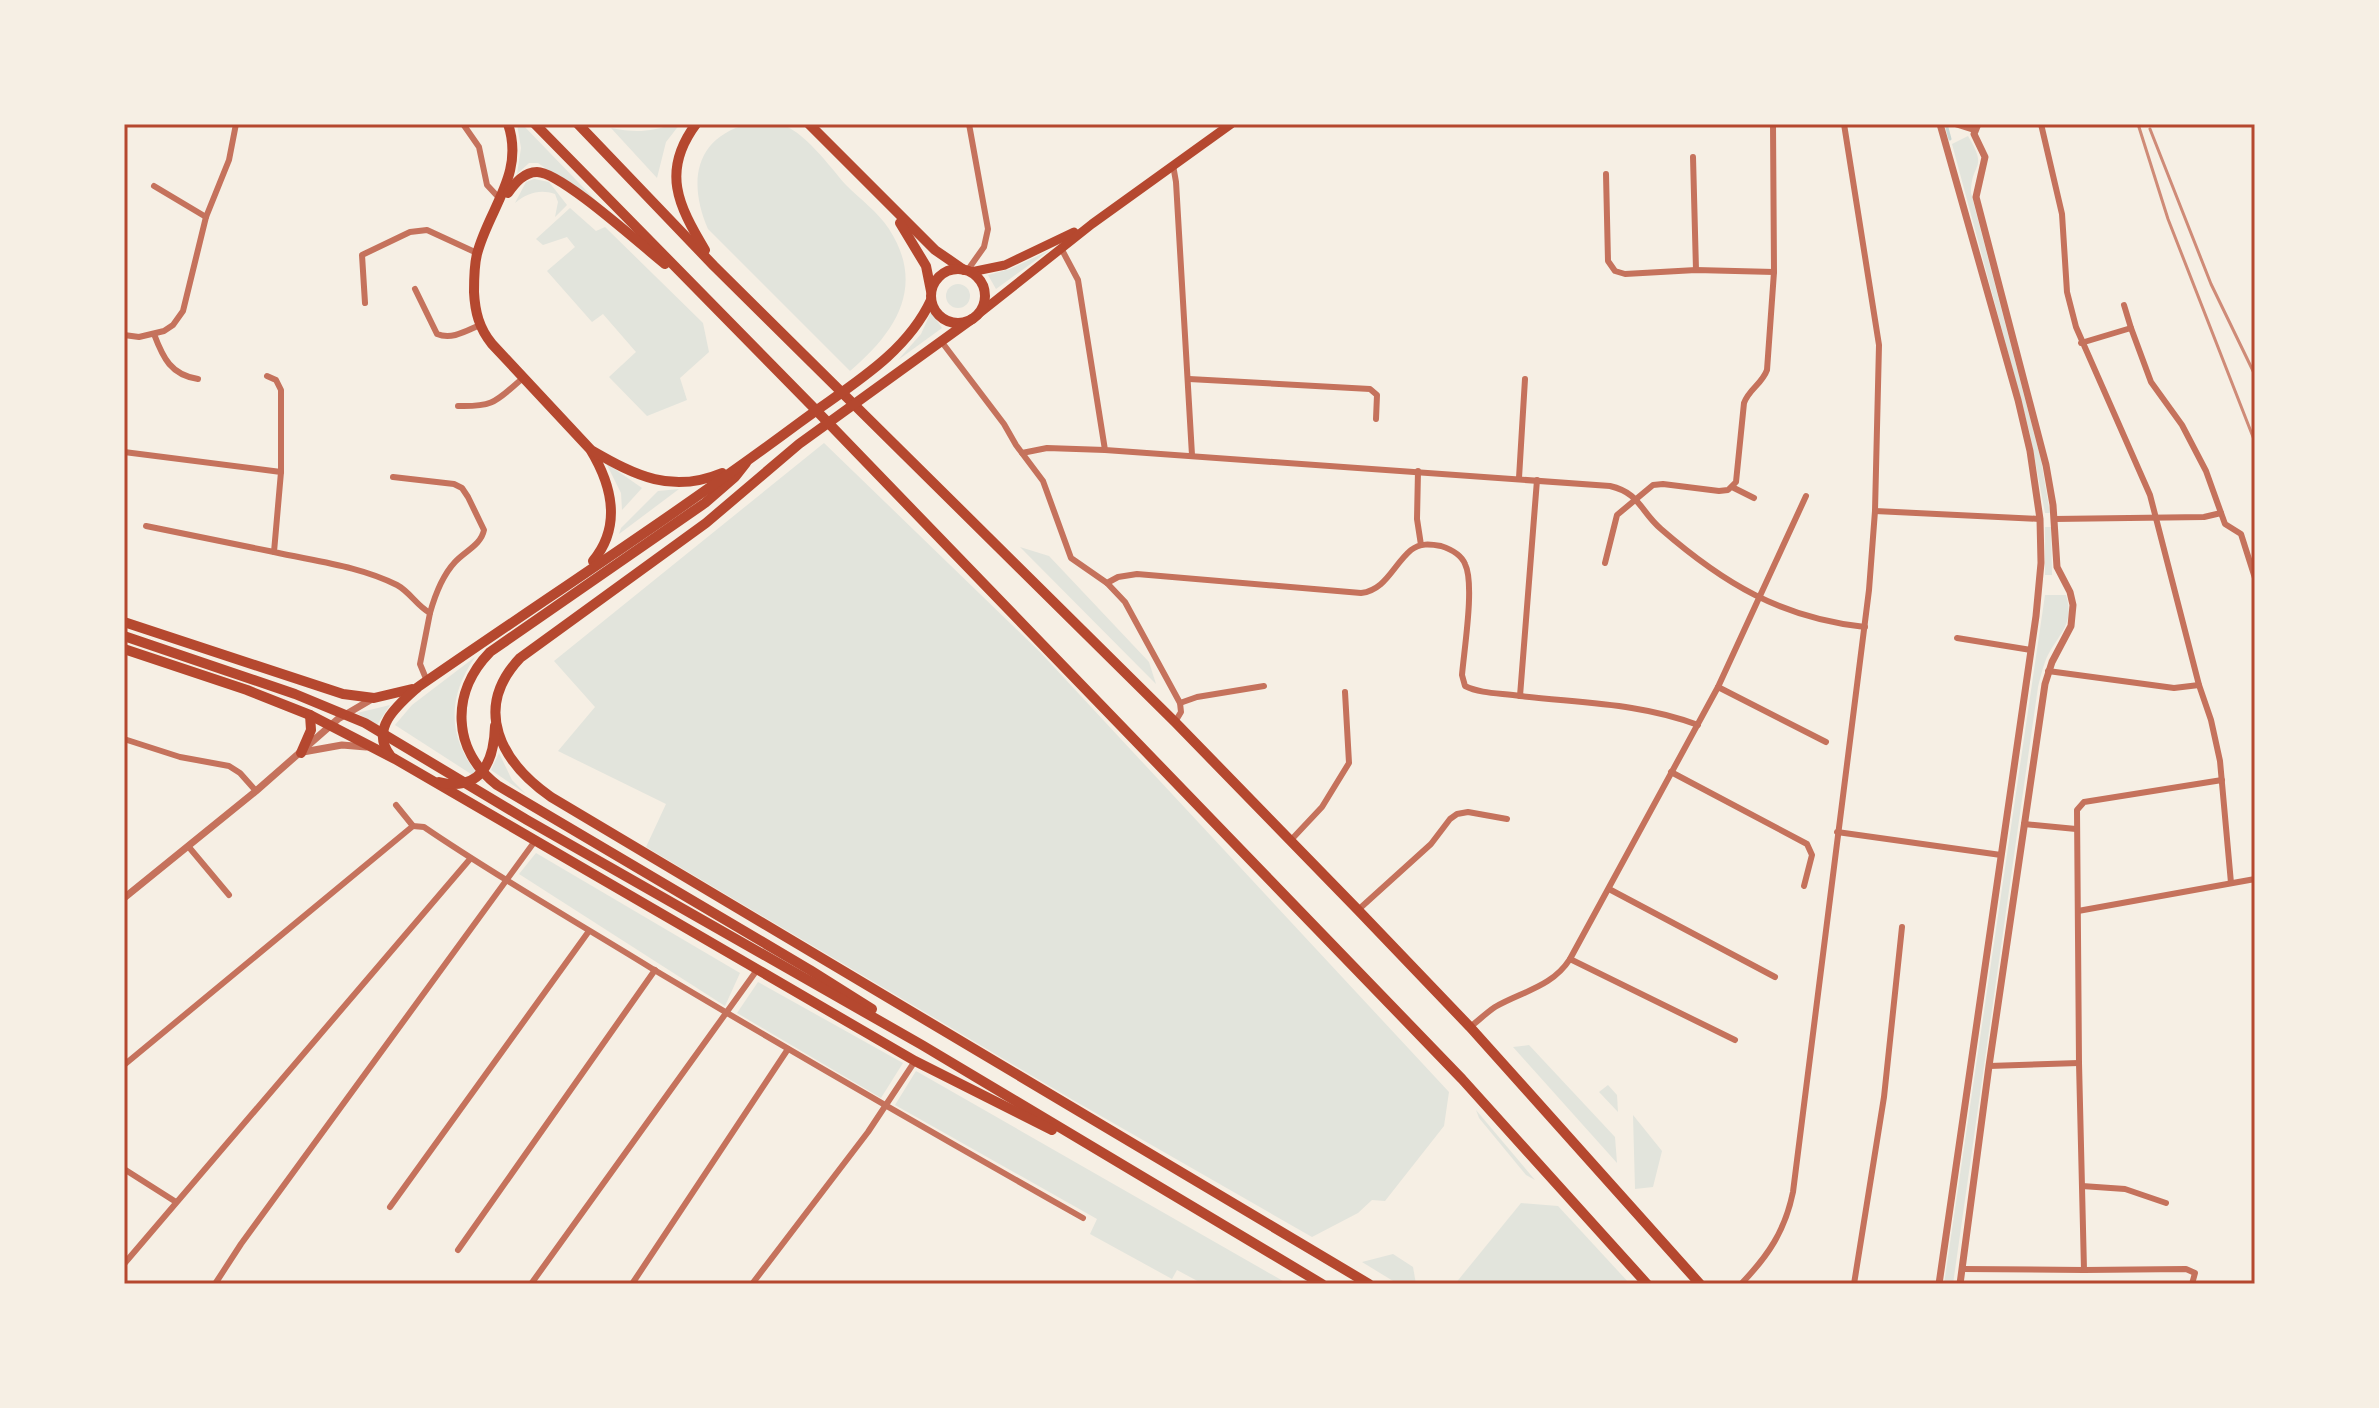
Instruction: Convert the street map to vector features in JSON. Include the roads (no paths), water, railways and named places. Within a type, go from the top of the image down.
[{"type":"highway","points":[[508,124],[513,141],[512,164],[501,200],[477,253],[475,302],[480,325],[492,344],[590,449],[606,480],[611,525],[602,551],[585,571]]},
{"type":"highway","points":[[535,124],[1462,1079],[1647,1284]]},
{"type":"highway","points":[[578,124],[714,266],[1175,722],[1358,910],[1470,1027],[1700,1284]]},
{"type":"highway","points":[[696,124],[685,139],[677,162],[677,189],[684,213],[714,266]]},
{"type":"highway","points":[[429,779],[458,785],[477,777],[489,760],[492,749],[497,690],[520,658],[706,523],[799,444],[974,318],[984,304],[981,282],[944,258],[890,208],[809,124]]},
{"type":"highway","points":[[501,200],[528,173],[549,174],[709,300]]},
{"type":"highway","points":[[890,208],[921,254],[939,316],[955,323],[974,318]]},
{"type":"highway","points":[[395,759],[385,748],[383,727],[390,713],[422,684],[746,463],[876,365],[912,333],[934,282],[947,271],[967,271]]},
{"type":"highway","points":[[590,449],[633,472],[661,481],[691,483],[746,463]]},
{"type":"highway","points":[[746,463],[728,484],[705,503],[490,652],[478,664],[466,685],[462,706],[464,734],[470,754],[487,777],[810,970],[922,1045]]},
{"type":"highway","points":[[124,622],[323,689],[374,698],[397,694],[422,684]]},
{"type":"highway","points":[[124,636],[349,715],[922,1045],[1322,1284]]},
{"type":"highway","points":[[124,649],[247,690],[331,725],[395,759],[915,1061],[1129,1169]]},
{"type":"highway","points":[[310,715],[324,716],[331,709],[330,696],[323,689]]},
{"type":"highway","points":[[495,714],[503,743],[514,764],[551,797],[1369,1284]]},
{"type":"highway","points":[[301,753],[311,730],[310,715]]},
{"type":"main road","points":[[974,318],[1092,224],[1231,124]]},
{"type":"main road","points":[[967,271],[1019,259],[1092,224]]},
{"type":"street","points":[[124,335],[154,334],[173,325],[183,311],[206,217],[229,160],[236,124]]},
{"type":"street","points":[[463,124],[479,147],[487,185],[501,200]]},
{"type":"street","points":[[967,271],[984,247],[988,229],[969,124]]},
{"type":"street","points":[[1605,563],[1617,515],[1636,498],[1659,484],[1719,491],[1732,487],[1736,482],[1744,403],[1767,370],[1774,272],[1773,124]]},
{"type":"street","points":[[1741,1284],[1766,1257],[1781,1232],[1793,1192],[1865,627],[1875,511],[1879,345],[1844,124]]},
{"type":"street","points":[[1939,1284],[2031,650],[2039,588],[2040,519],[2018,400],[1940,124]]},
{"type":"street","points":[[1955,124],[1976,127],[1985,157],[1976,197],[2039,438],[2054,519],[2057,567],[2070,592],[2073,617],[2067,636],[2048,671],[1960,1284]]},
{"type":"street","points":[[2041,124],[2062,214],[2067,292],[2081,343],[2140,470],[2156,516],[2214,732],[2222,780],[2231,883]]},
{"type":"street","points":[[1693,157],[1696,270]]},
{"type":"street","points":[[1173,165],[1192,455]]},
{"type":"street","points":[[1606,174],[1608,261],[1615,271],[1625,274],[1696,270],[1774,272]]},
{"type":"street","points":[[154,186],[206,217]]},
{"type":"street","points":[[365,303],[362,255],[410,232],[427,230],[477,253]]},
{"type":"street","points":[[1061,248],[1078,280],[1105,450]]},
{"type":"street","points":[[415,289],[437,334],[453,336],[480,325]]},
{"type":"street","points":[[2124,305],[2151,382],[2182,425],[2206,471],[2225,524],[2241,534],[2255,578]]},
{"type":"street","points":[[2081,343],[2131,328]]},
{"type":"street","points":[[154,334],[164,360],[175,371],[198,379]]},
{"type":"street","points":[[941,341],[1043,481],[1071,558],[1107,583],[1125,602],[1180,703],[1181,712],[1175,722]]},
{"type":"street","points":[[267,376],[276,380],[281,390],[281,472],[274,552]]},
{"type":"street","points":[[458,406],[483,407],[493,403],[523,378]]},
{"type":"street","points":[[1189,379],[1370,389],[1377,395],[1376,419]]},
{"type":"street","points":[[1519,478],[1525,379]]},
{"type":"street","points":[[1022,453],[1047,448],[1105,450],[1610,486],[1636,498],[1657,526],[1730,582],[1758,598],[1805,616],[1865,627]]},
{"type":"street","points":[[124,452],[281,472]]},
{"type":"street","points":[[1418,471],[1417,519],[1421,545]]},
{"type":"street","points":[[393,477],[454,484],[462,488],[484,530],[481,540],[462,555],[447,573],[430,613],[420,664],[422,684]]},
{"type":"street","points":[[1520,696],[1537,480]]},
{"type":"street","points":[[1732,487],[1754,498]]},
{"type":"street","points":[[1470,1027],[1496,1007],[1557,977],[1570,959],[1718,687],[1806,496]]},
{"type":"street","points":[[1875,511],[2040,519],[2204,517],[2221,513]]},
{"type":"street","points":[[146,526],[338,566],[384,580],[407,591],[430,613]]},
{"type":"street","points":[[1107,583],[1118,577],[1137,574],[1372,592],[1405,557],[1421,545],[1448,548],[1465,563],[1469,575],[1462,675],[1465,686],[1520,696],[1628,707],[1698,725]]},
{"type":"street","points":[[1957,638],[2031,650]]},
{"type":"street","points":[[2048,671],[2174,688],[2199,685]]},
{"type":"street","points":[[1180,703],[1197,697],[1264,686]]},
{"type":"street","points":[[1718,687],[1826,742]]},
{"type":"street","points":[[1290,841],[1322,807],[1349,763],[1345,692]]},
{"type":"street","points":[[126,892],[256,791],[331,725],[374,698]]},
{"type":"street","points":[[124,739],[180,757],[229,766],[256,791]]},
{"type":"street","points":[[301,753],[342,745],[377,749]]},
{"type":"street","points":[[1671,772],[1807,844],[1812,855],[1804,886]]},
{"type":"street","points":[[2084,1270],[2077,810],[2084,802],[2222,780]]},
{"type":"street","points":[[396,805],[413,826]]},
{"type":"street","points":[[1358,910],[1431,844],[1457,814],[1468,812],[1507,819]]},
{"type":"street","points":[[2024,824],[2076,829]]},
{"type":"street","points":[[124,1065],[413,826],[424,827],[470,859],[726,1014],[885,1108],[1083,1218]]},
{"type":"street","points":[[1837,832],[2001,855]]},
{"type":"street","points":[[215,1284],[535,841]]},
{"type":"street","points":[[188,846],[229,895]]},
{"type":"street","points":[[124,1264],[470,859]]},
{"type":"street","points":[[2078,911],[2255,879]]},
{"type":"street","points":[[1609,889],[1775,977]]},
{"type":"street","points":[[1854,1284],[1884,1097],[1902,927]]},
{"type":"street","points":[[390,1207],[589,931]]},
{"type":"street","points":[[1570,959],[1735,1040]]},
{"type":"street","points":[[458,1250],[655,970]]},
{"type":"street","points":[[531,1284],[757,970]]},
{"type":"street","points":[[632,1284],[788,1049]]},
{"type":"street","points":[[752,1284],[885,1108],[915,1061]]},
{"type":"street","points":[[1989,1066],[2079,1063]]},
{"type":"street","points":[[124,1169],[176,1202]]},
{"type":"street","points":[[2082,1186],[2125,1189],[2166,1203]]},
{"type":"street","points":[[1962,1269],[2186,1269],[2195,1273],[2192,1284]]},
{"type":"waterway","points":[[1946,124],[1950,139]]},
{"type":"railway","points":[[2138,124],[2168,219],[2255,442]]},
{"type":"railway","points":[[2150,129],[2211,284],[2255,375]]}]
